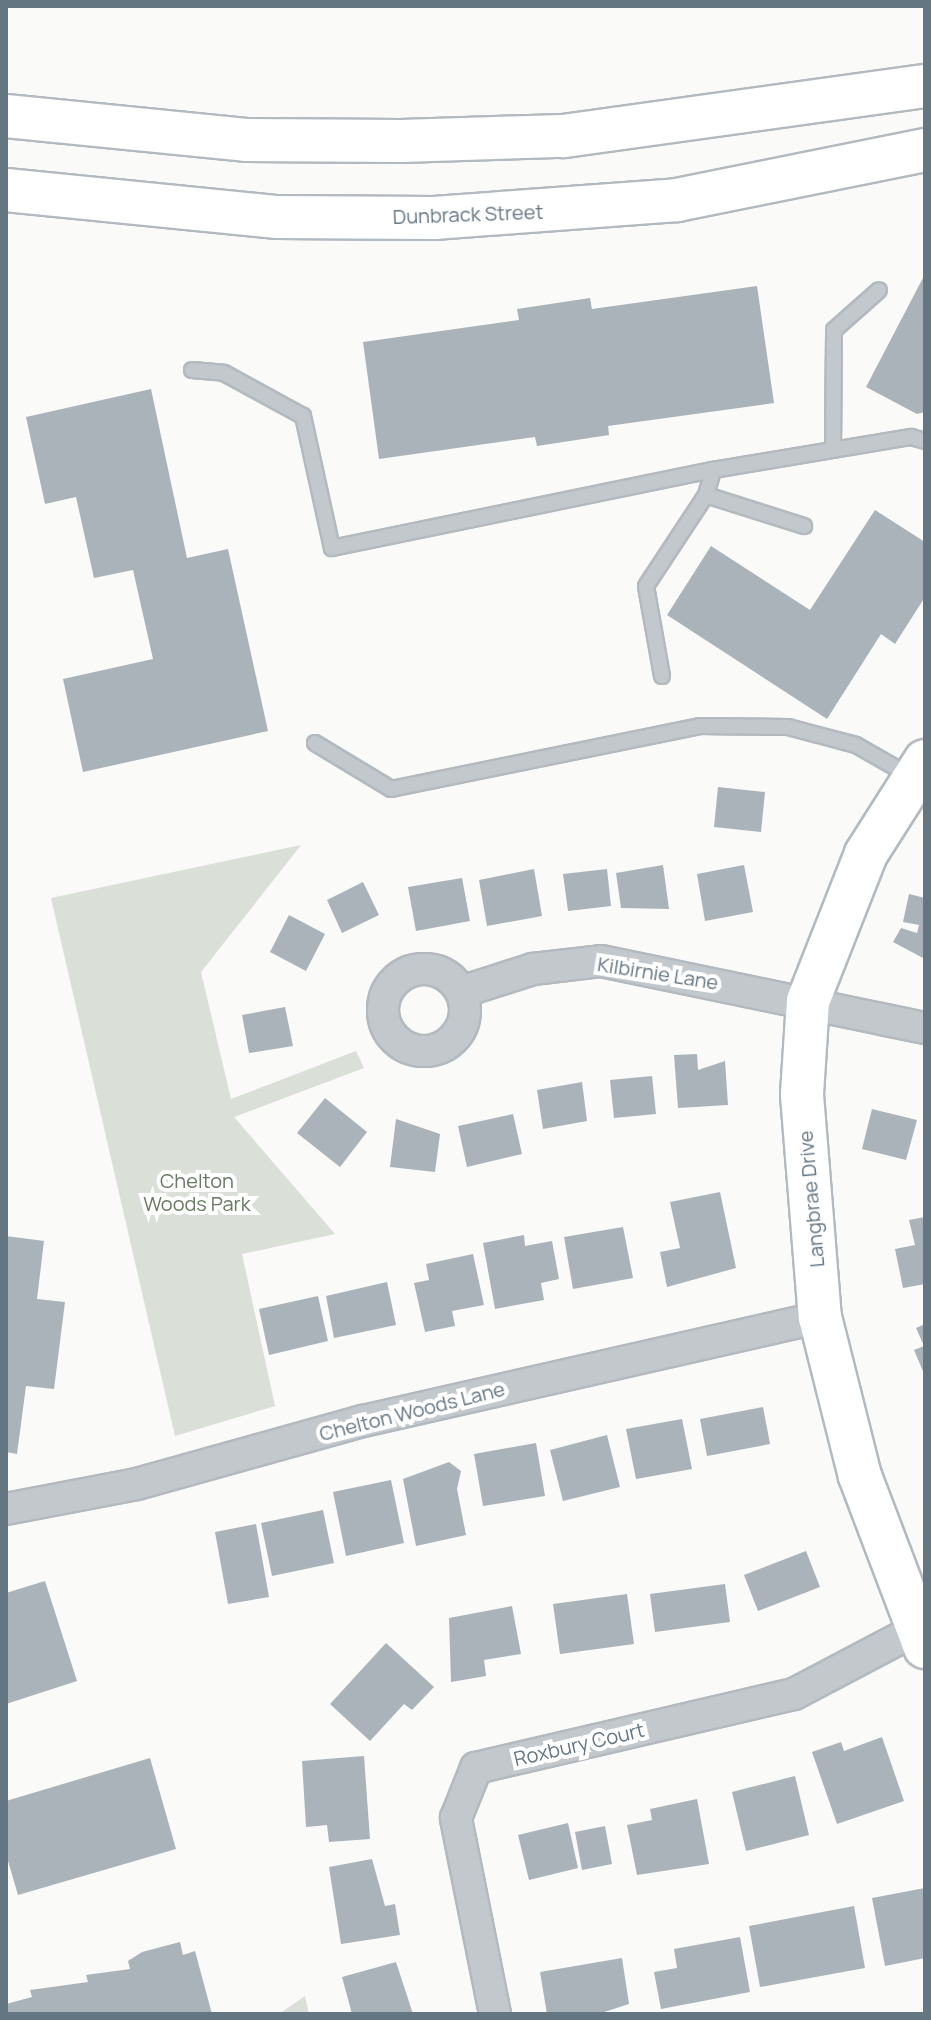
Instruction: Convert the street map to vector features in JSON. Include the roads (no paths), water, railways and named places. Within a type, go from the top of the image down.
[{"type":"main road","points":[[6,116],[246,140],[564,136],[925,86]]},
{"type":"main road","name":"Dunbrack Street","points":[[6,190],[278,217],[434,218],[677,200],[925,150]]},
{"type":"main road","name":"Langbrae Drive","points":[[922,775],[866,854],[808,1001],[802,1095],[820,1317],[860,1476],[922,1634]]},
{"type":"street","name":"Kilbirnie Lane","points":[[461,992],[533,969],[601,961],[808,1001],[925,1028]]},
{"type":"street","name":"Chelton Woods Lane","points":[[6,1509],[137,1484],[363,1421],[820,1317]]},
{"type":"street","name":"Roxbury Court","points":[[495,2014],[456,1818],[476,1768],[794,1694],[922,1634]]},
{"type":"lane","points":[[833,450],[828,364],[834,330],[879,290]]},
{"type":"lane","points":[[192,370],[224,373],[303,416],[332,548],[713,470],[833,450],[925,441]]},
{"type":"lane","points":[[662,676],[646,586],[706,495],[713,470]]},
{"type":"lane","points":[[706,495],[804,526]]},
{"type":"lane","points":[[315,743],[391,789],[700,726],[788,727],[856,745],[922,775]]},
{"type":"park label","name":"Chelton Woods Park","points":[[197,1192]]}]
